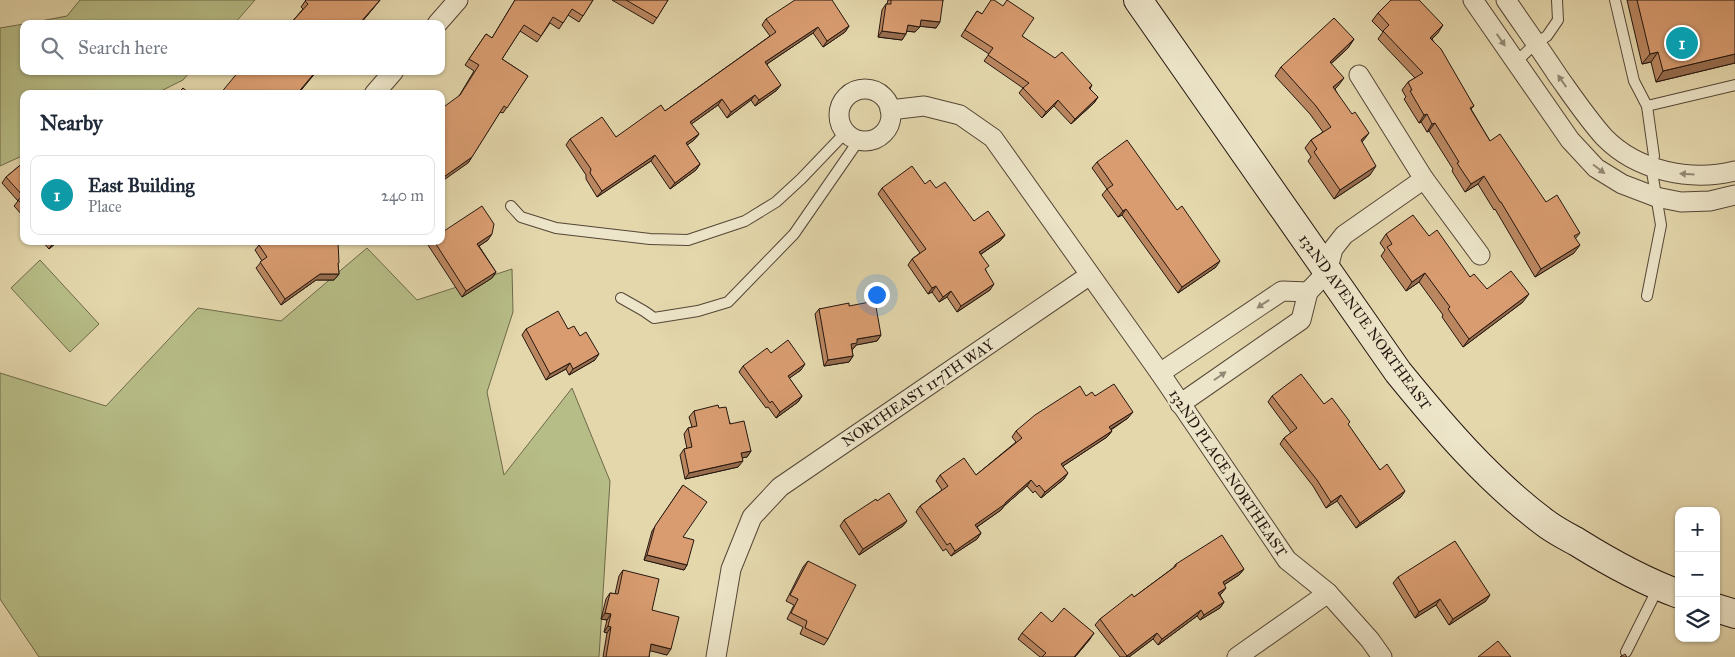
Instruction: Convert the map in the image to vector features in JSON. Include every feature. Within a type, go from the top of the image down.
[{"type":"street","points":[[440,20],[458,0]]},
{"type":"street","name":"132ND AVENUE NORTHEAST","points":[[1138,0],[1398,372],[1443,426],[1488,473],[1545,522],[1606,560],[1669,590]]},
{"type":"street","points":[[1473,0],[1570,140],[1596,168],[1622,184],[1656,197],[1681,202],[1710,201],[1735,196]]},
{"type":"street","points":[[1506,0],[1584,113],[1606,138],[1631,157],[1672,173],[1699,175],[1735,171]]},
{"type":"street","points":[[377,90],[391,75]]},
{"type":"street","points":[[1359,75],[1424,180],[1480,255]]},
{"type":"street","points":[[860,89],[870,89],[880,93],[887,101],[890,110],[890,121],[886,130],[878,137],[869,141],[852,136],[842,129],[839,119],[839,109],[843,100],[851,93],[860,89]]},
{"type":"street","name":"132ND PLACE NORTHEAST","points":[[890,110],[924,106],[960,115],[993,138],[1160,373],[1287,560],[1328,593],[1370,640],[1382,657]]},
{"type":"street","points":[[1180,404],[1301,320],[1308,292],[1327,272],[1333,249],[1344,235],[1424,180]]},
{"type":"street","name":"NORTHEAST 117TH WAY","points":[[716,657],[731,569],[752,517],[780,487],[1090,275]]},
{"type":"street","points":[[1160,373],[1282,291],[1308,292]]},
{"type":"street","points":[[1237,657],[1328,593]]},
{"type":"street","points":[[1720,609],[1735,614]]},
{"type":"lane","points":[[1516,62],[1536,43],[1547,36],[1558,20],[1557,0]]},
{"type":"lane","points":[[1615,0],[1634,81],[1647,106],[1654,156],[1651,166],[1661,226],[1647,296]]},
{"type":"lane","points":[[1647,106],[1735,85]]},
{"type":"lane","points":[[511,206],[521,217],[556,228],[688,240],[745,221],[776,202],[852,136]]},
{"type":"lane","points":[[621,298],[654,318],[698,311],[728,302],[794,234],[852,136]]},
{"type":"lane","points":[[1626,652],[1669,590]]},
{"type":"green space","points":[[80,0],[255,0],[238,20],[46,20],[67,16]]},
{"type":"green space","points":[[20,25],[20,75],[187,75],[183,80],[163,90],[20,90],[20,157],[0,166],[0,28]]},
{"type":"green space","points":[[367,248],[417,300],[512,269],[513,312],[487,392],[504,475],[572,388],[610,481],[599,657],[39,657],[0,599],[0,373],[106,406],[198,308],[281,321]]},
{"type":"green space","points":[[40,260],[99,324],[70,352],[11,288]]},
{"type":"building","points":[[380,0],[362,20],[294,20],[308,4],[305,1]]},
{"type":"building","points":[[515,0],[593,0],[583,16],[572,9],[563,23],[553,17],[541,36],[524,25],[502,59],[528,76],[507,108],[504,106],[472,157],[445,176],[445,106],[460,95],[479,65],[469,59],[486,34],[492,38]]},
{"type":"building","points":[[626,0],[668,0],[657,18]]},
{"type":"building","points":[[795,0],[832,0],[849,26],[827,41],[818,27],[765,62],[781,85],[759,100],[755,95],[731,112],[722,99],[690,122],[699,134],[686,143],[700,164],[675,183],[655,155],[602,191],[590,173],[591,169],[570,139],[602,117],[616,137],[661,105],[665,111],[776,32],[766,19]]},
{"type":"building","points":[[891,0],[943,0],[940,22],[921,20],[920,27],[908,25],[906,34],[882,31],[886,4],[891,4]]},
{"type":"building","points":[[991,0],[1003,6],[1007,0],[1034,18],[1022,36],[1055,58],[1062,52],[1092,85],[1089,88],[1098,97],[1075,119],[1058,100],[1046,112],[1023,88],[1029,83],[988,55],[993,48],[965,30],[977,11],[982,14]]},
{"type":"building","points":[[1391,0],[1419,0],[1443,25],[1430,38],[1441,49],[1474,106],[1470,108],[1490,141],[1500,134],[1546,202],[1557,195],[1580,233],[1574,236],[1580,245],[1541,269],[1484,176],[1471,184],[1435,123],[1432,124],[1427,114],[1424,115],[1410,91],[1412,90],[1408,82],[1423,73],[1383,31],[1389,25],[1378,13]]},
{"type":"building","points":[[1637,0],[1735,0],[1735,54],[1663,71],[1658,52],[1650,54]]},
{"type":"building","points":[[1334,18],[1354,39],[1330,62],[1344,78],[1333,87],[1352,114],[1355,112],[1369,133],[1361,140],[1376,166],[1340,190],[1314,152],[1317,149],[1311,140],[1331,127],[1316,106],[1281,67]]},
{"type":"building","points":[[236,75],[313,75],[300,90],[223,90]]},
{"type":"building","points":[[1127,140],[1177,210],[1182,206],[1220,261],[1182,287],[1126,209],[1123,211],[1107,189],[1113,185],[1097,162]]},
{"type":"building","points":[[20,165],[20,193],[6,177]]},
{"type":"building","points":[[912,166],[925,184],[930,180],[936,188],[945,182],[974,221],[988,211],[1005,235],[979,252],[989,266],[985,269],[994,284],[961,306],[951,291],[943,297],[936,286],[932,288],[912,259],[926,249],[882,188]]},
{"type":"building","points":[[482,206],[494,224],[492,234],[477,244],[496,272],[466,291],[437,245],[445,245],[445,230]]},
{"type":"building","points":[[1413,215],[1429,236],[1437,230],[1470,277],[1474,274],[1487,289],[1511,271],[1529,294],[1469,339],[1448,309],[1450,307],[1425,273],[1412,282],[1387,247],[1392,244],[1386,234]]},
{"type":"building","points":[[259,245],[338,245],[339,274],[320,274],[285,299],[260,262],[267,257]]},
{"type":"building","points":[[875,301],[881,335],[857,339],[857,343],[851,344],[853,356],[828,360],[819,309],[849,303],[849,306]]},
{"type":"building","points":[[558,311],[568,329],[574,326],[580,336],[586,332],[599,354],[573,369],[570,363],[550,374],[526,329]]},
{"type":"building","points":[[788,340],[805,364],[788,376],[802,396],[780,412],[772,401],[770,403],[743,366],[767,348],[771,353]]},
{"type":"building","points":[[1301,374],[1324,404],[1332,398],[1350,422],[1348,424],[1380,470],[1387,464],[1405,491],[1360,523],[1341,495],[1331,502],[1317,480],[1284,438],[1297,428],[1272,396]]},
{"type":"building","points":[[1114,384],[1133,412],[1109,427],[1112,431],[1061,464],[1068,473],[1045,492],[1031,480],[1005,504],[975,525],[981,533],[955,551],[950,543],[947,545],[920,506],[948,486],[940,475],[964,458],[976,475],[1022,438],[1016,431],[1035,415],[1080,386],[1086,396],[1092,392],[1095,396]]},
{"type":"building","points":[[718,405],[719,408],[726,407],[730,424],[744,421],[751,451],[741,453],[743,461],[689,473],[684,449],[692,447],[688,428],[697,426],[694,411]]},
{"type":"building","points":[[683,485],[707,502],[683,537],[694,540],[687,565],[647,555],[655,526]]},
{"type":"building","points":[[889,493],[907,521],[863,549],[844,520],[876,499],[877,501]]},
{"type":"building","points":[[1222,535],[1244,569],[1223,582],[1226,588],[1218,593],[1224,602],[1204,615],[1201,610],[1162,639],[1157,633],[1127,656],[1100,619],[1132,594],[1134,597],[1176,566],[1176,564]]},
{"type":"building","points":[[1455,541],[1490,595],[1453,619],[1440,599],[1419,612],[1398,577]]},
{"type":"building","points":[[808,561],[856,585],[828,639],[805,628],[807,621],[791,613],[798,599],[790,595]]},
{"type":"building","points":[[623,570],[659,579],[652,610],[679,617],[671,649],[651,644],[649,657],[606,657],[611,627],[608,626],[611,614],[605,613],[610,593],[618,594]]},
{"type":"building","points":[[1064,608],[1094,633],[1074,657],[1042,657],[1046,653],[1022,633],[1041,612],[1052,622]]},
{"type":"building","points":[[1498,641],[1511,657],[1478,657]]},
{"type":"place","name":"East Building","points":[[1682,43]]}]
